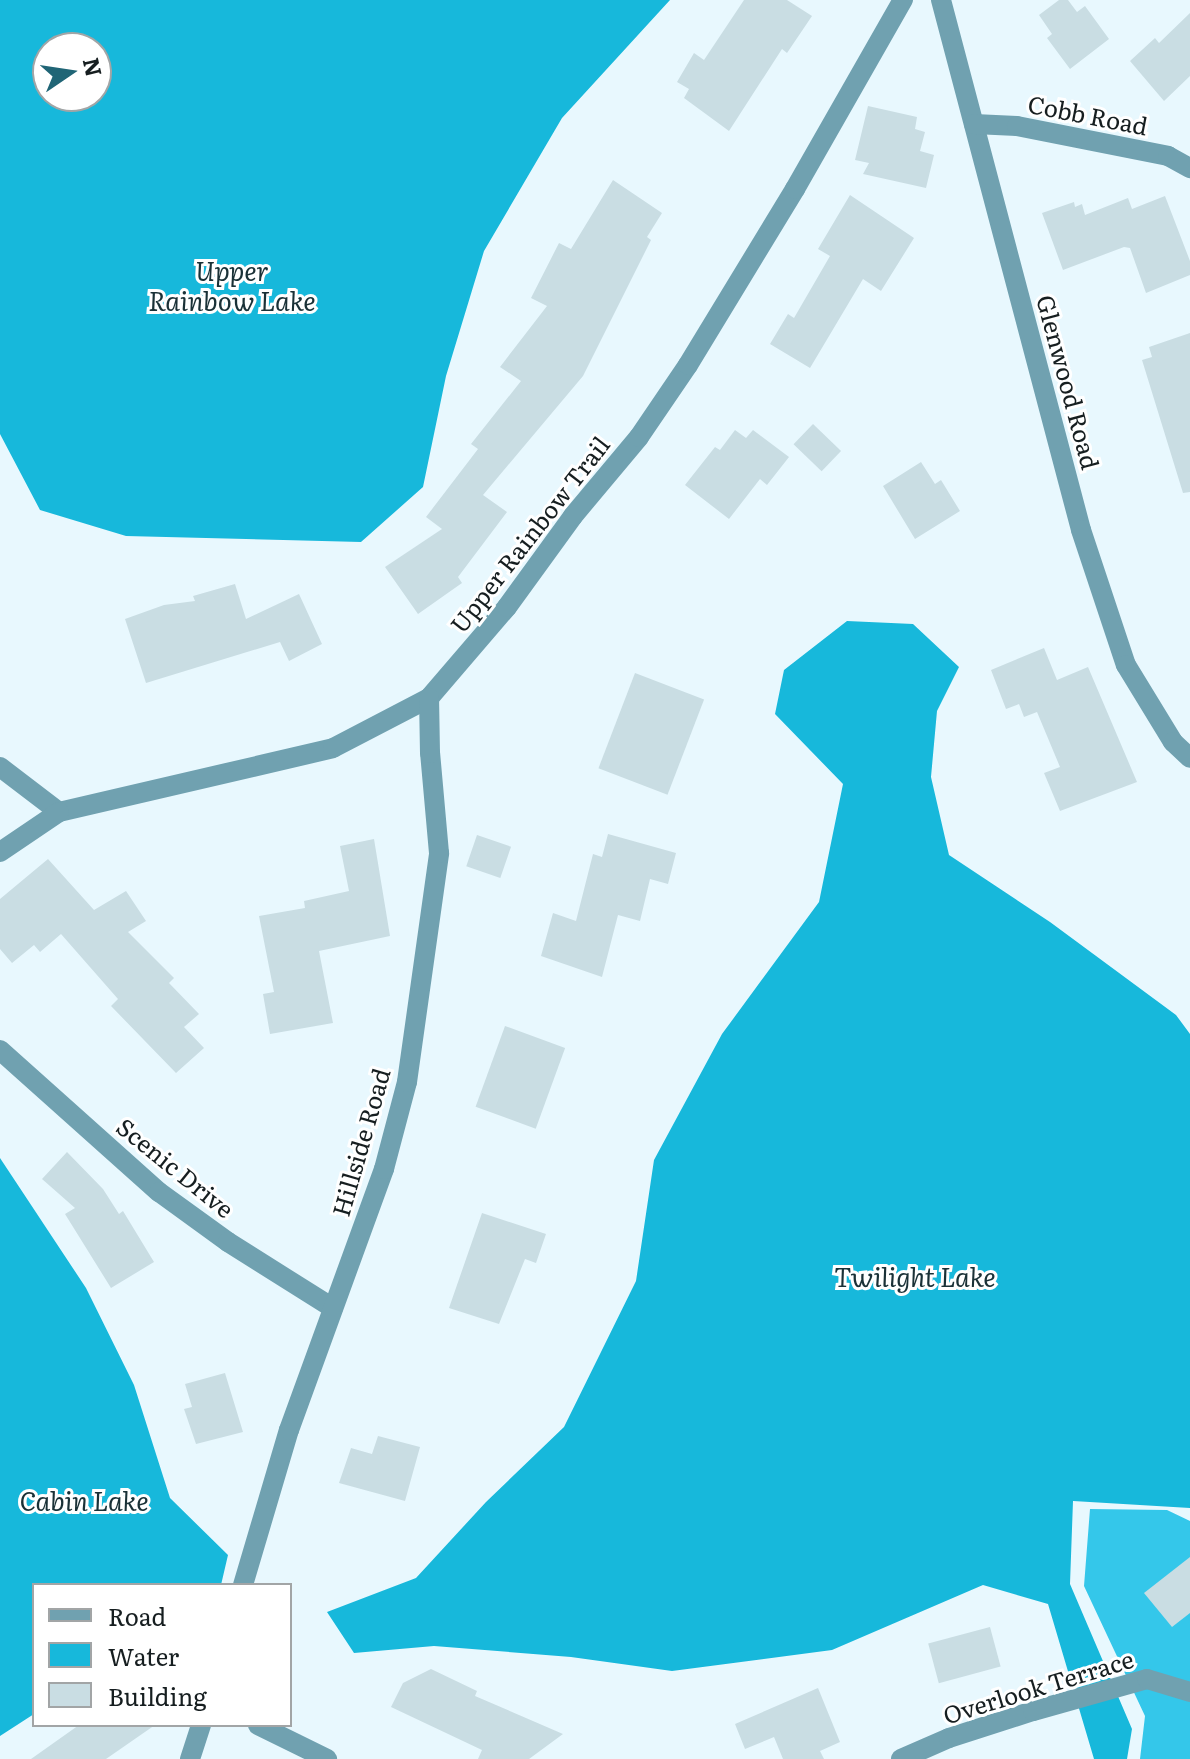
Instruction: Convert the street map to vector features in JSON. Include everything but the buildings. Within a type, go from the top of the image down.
[{"type":"street","name":"Upper Rainbow Trail","points":[[59,812],[333,748],[429,698],[507,607],[573,516],[639,437],[688,365],[795,189],[903,0]]},
{"type":"street","name":"Glenwood Road","points":[[941,0],[1081,530],[1126,665],[1173,742],[1190,758]]},
{"type":"street","name":"Cobb Road","points":[[974,124],[1017,126],[1168,156],[1190,168]]},
{"type":"street","name":"Hillside Road","points":[[244,1583],[289,1430],[384,1169],[407,1082],[439,853],[430,753],[429,698]]},
{"type":"street","points":[[0,767],[59,812],[0,852]]},
{"type":"street","name":"Scenic Drive","points":[[0,1050],[159,1192],[228,1242],[333,1308]]},
{"type":"street","name":"Overlook Terrace","points":[[901,1759],[949,1738],[1147,1679],[1190,1692]]},
{"type":"street","points":[[190,1759],[200,1727]]},
{"type":"street","points":[[262,1727],[327,1759]]},
{"type":"shaded area","points":[[1090,1509],[1167,1510],[1190,1521],[1190,1759],[1140,1759],[1145,1716],[1084,1586]]},
{"type":"water","name":"Upper Rainbow Lake","points":[[0,0],[670,0],[562,118],[484,251],[446,376],[423,487],[361,542],[126,536],[40,510],[0,434]]},
{"type":"water","name":"Twilight Lake","points":[[847,621],[913,624],[959,667],[937,711],[931,777],[949,855],[1050,922],[1176,1015],[1190,1034],[1190,1508],[1073,1501],[1070,1584],[1132,1729],[1127,1759],[1094,1759],[1048,1604],[983,1585],[832,1650],[672,1671],[571,1657],[434,1646],[354,1653],[327,1612],[416,1578],[486,1502],[564,1427],[636,1281],[654,1160],[722,1034],[819,902],[843,784],[775,714],[784,670]]},
{"type":"water","name":"Cabin Lake","points":[[0,1158],[86,1288],[134,1385],[170,1498],[228,1555],[221,1583],[32,1583],[32,1715],[0,1736]]}]
